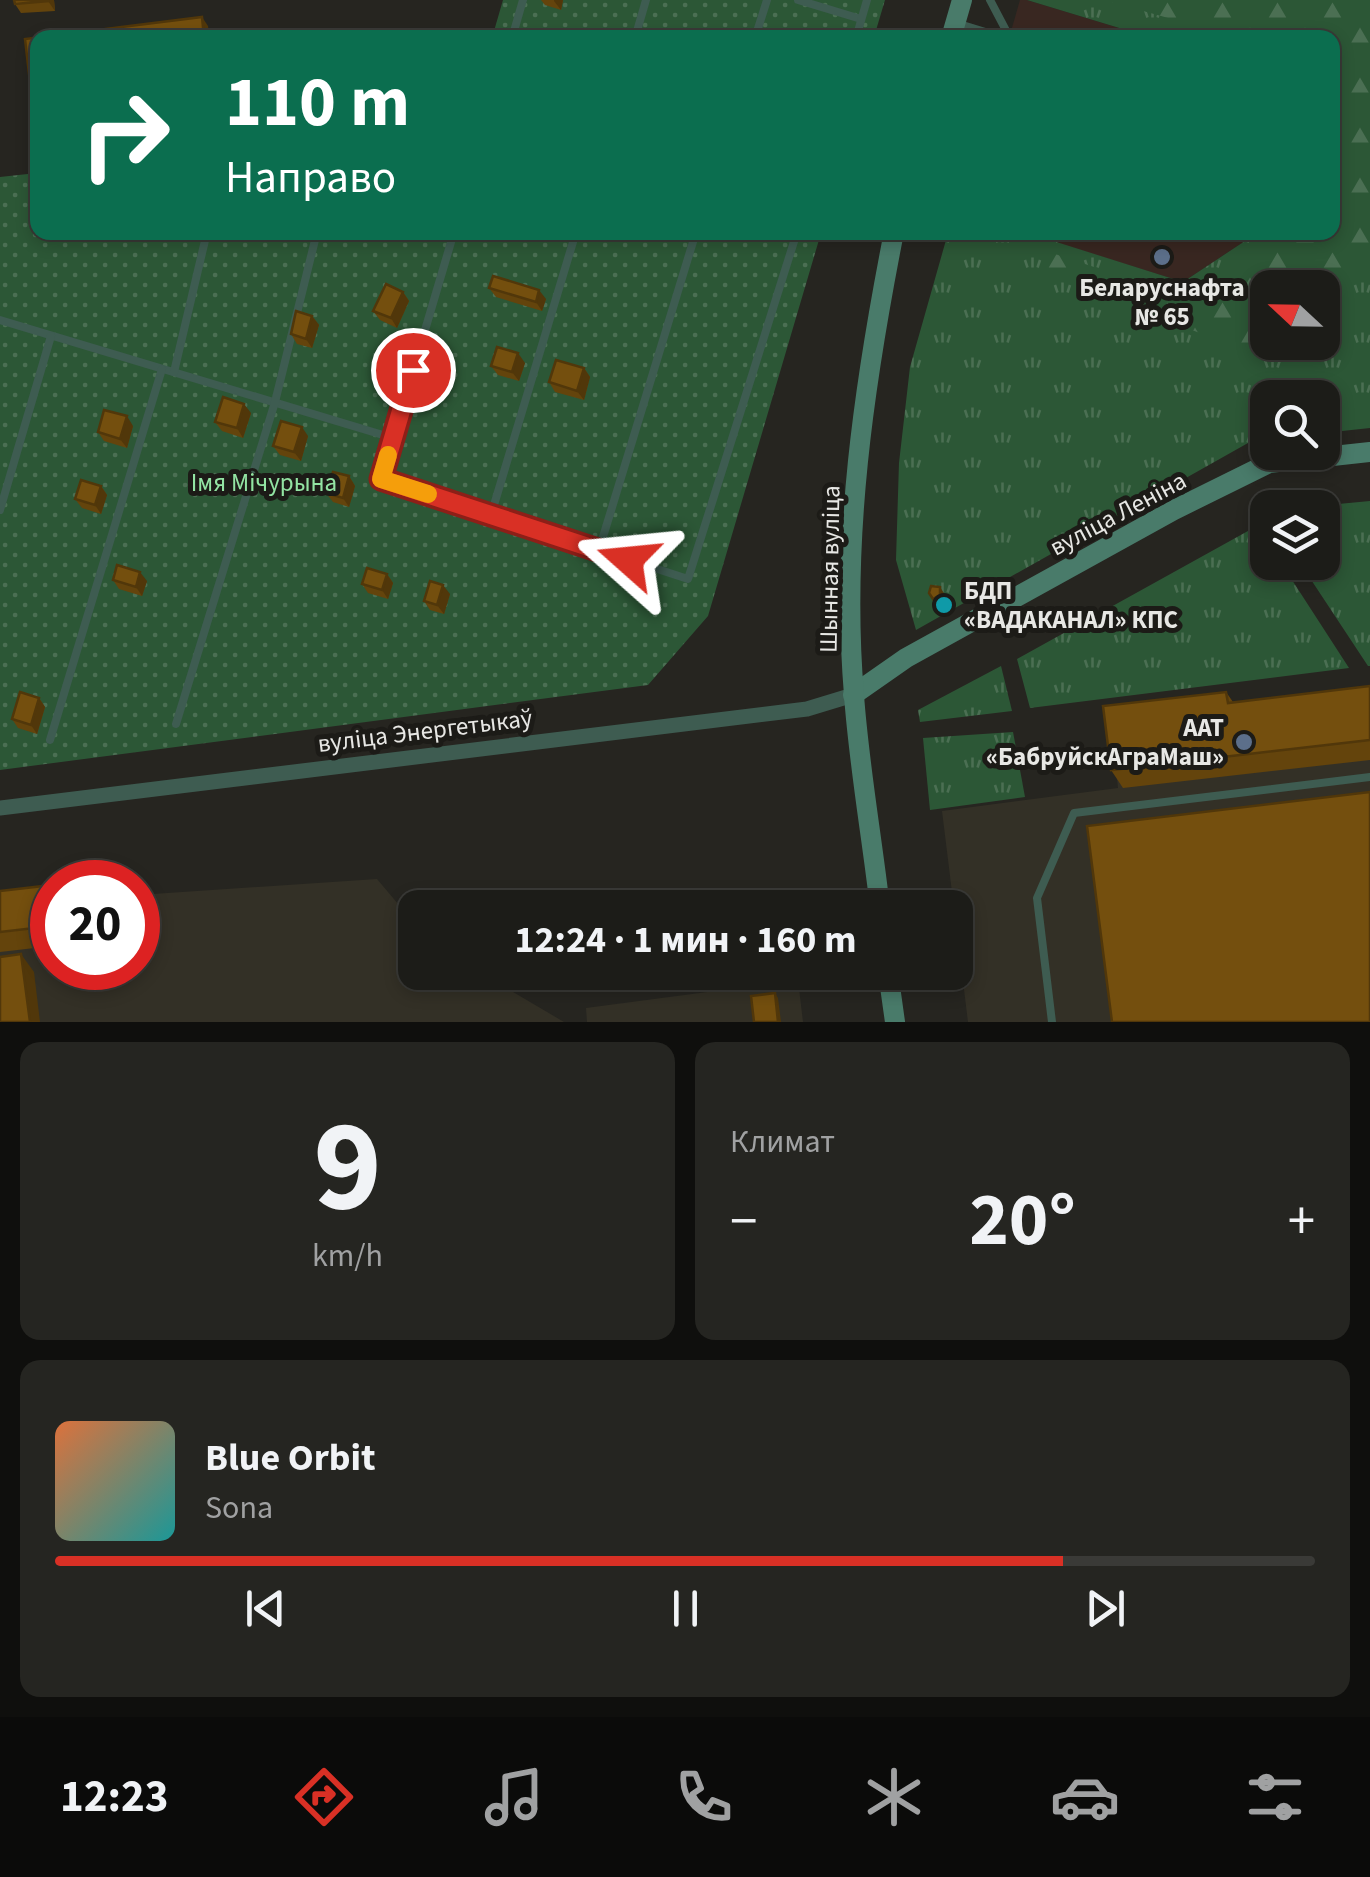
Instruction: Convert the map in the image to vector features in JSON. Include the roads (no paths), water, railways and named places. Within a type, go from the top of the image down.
[{"type":"main road","points":[[953,30],[962,0]]},
{"type":"main road","name":"Шынная вуліца","points":[[878,890],[854,694],[854,502],[868,367],[895,240]]},
{"type":"main road","name":"вуліца Леніна","points":[[854,694],[906,658],[1174,510],[1269,464],[1370,452]]},
{"type":"main road","points":[[890,990],[894,1022]]},
{"type":"street","name":"вуліца Энергетыкаў","points":[[0,808],[807,709],[854,694]]},
{"type":"lane","points":[[514,30],[523,0]]},
{"type":"lane","points":[[637,30],[646,0]]},
{"type":"lane","points":[[758,30],[767,0]]},
{"type":"lane","points":[[798,0],[862,19]]},
{"type":"lane","points":[[859,30],[867,0]]},
{"type":"lane","points":[[990,0],[1003,30]]},
{"type":"lane","points":[[174,372],[205,240]]},
{"type":"lane","points":[[176,724],[274,402],[314,240]]},
{"type":"lane","points":[[452,240],[381,479],[688,579],[794,240]]},
{"type":"lane","points":[[492,515],[574,240]]},
{"type":"lane","points":[[599,550],[694,240]]},
{"type":"lane","points":[[0,320],[393,438]]},
{"type":"lane","points":[[0,510],[51,336]]},
{"type":"lane","points":[[50,740],[162,369]]},
{"type":"lane","points":[[1052,1022],[1037,898],[1074,814],[1370,777]]},
{"type":"place","name":"Беларуснафта № 65","points":[[1162,257]]},
{"type":"place","name":"БДП «ВАДАКАНАЛ» КПС","points":[[944,605]]},
{"type":"place","name":"ААТ «БабруйскАграМаш»","points":[[1244,742]]},
{"type":"park label","name":"Імя Мічурына","points":[[264,483]]}]
